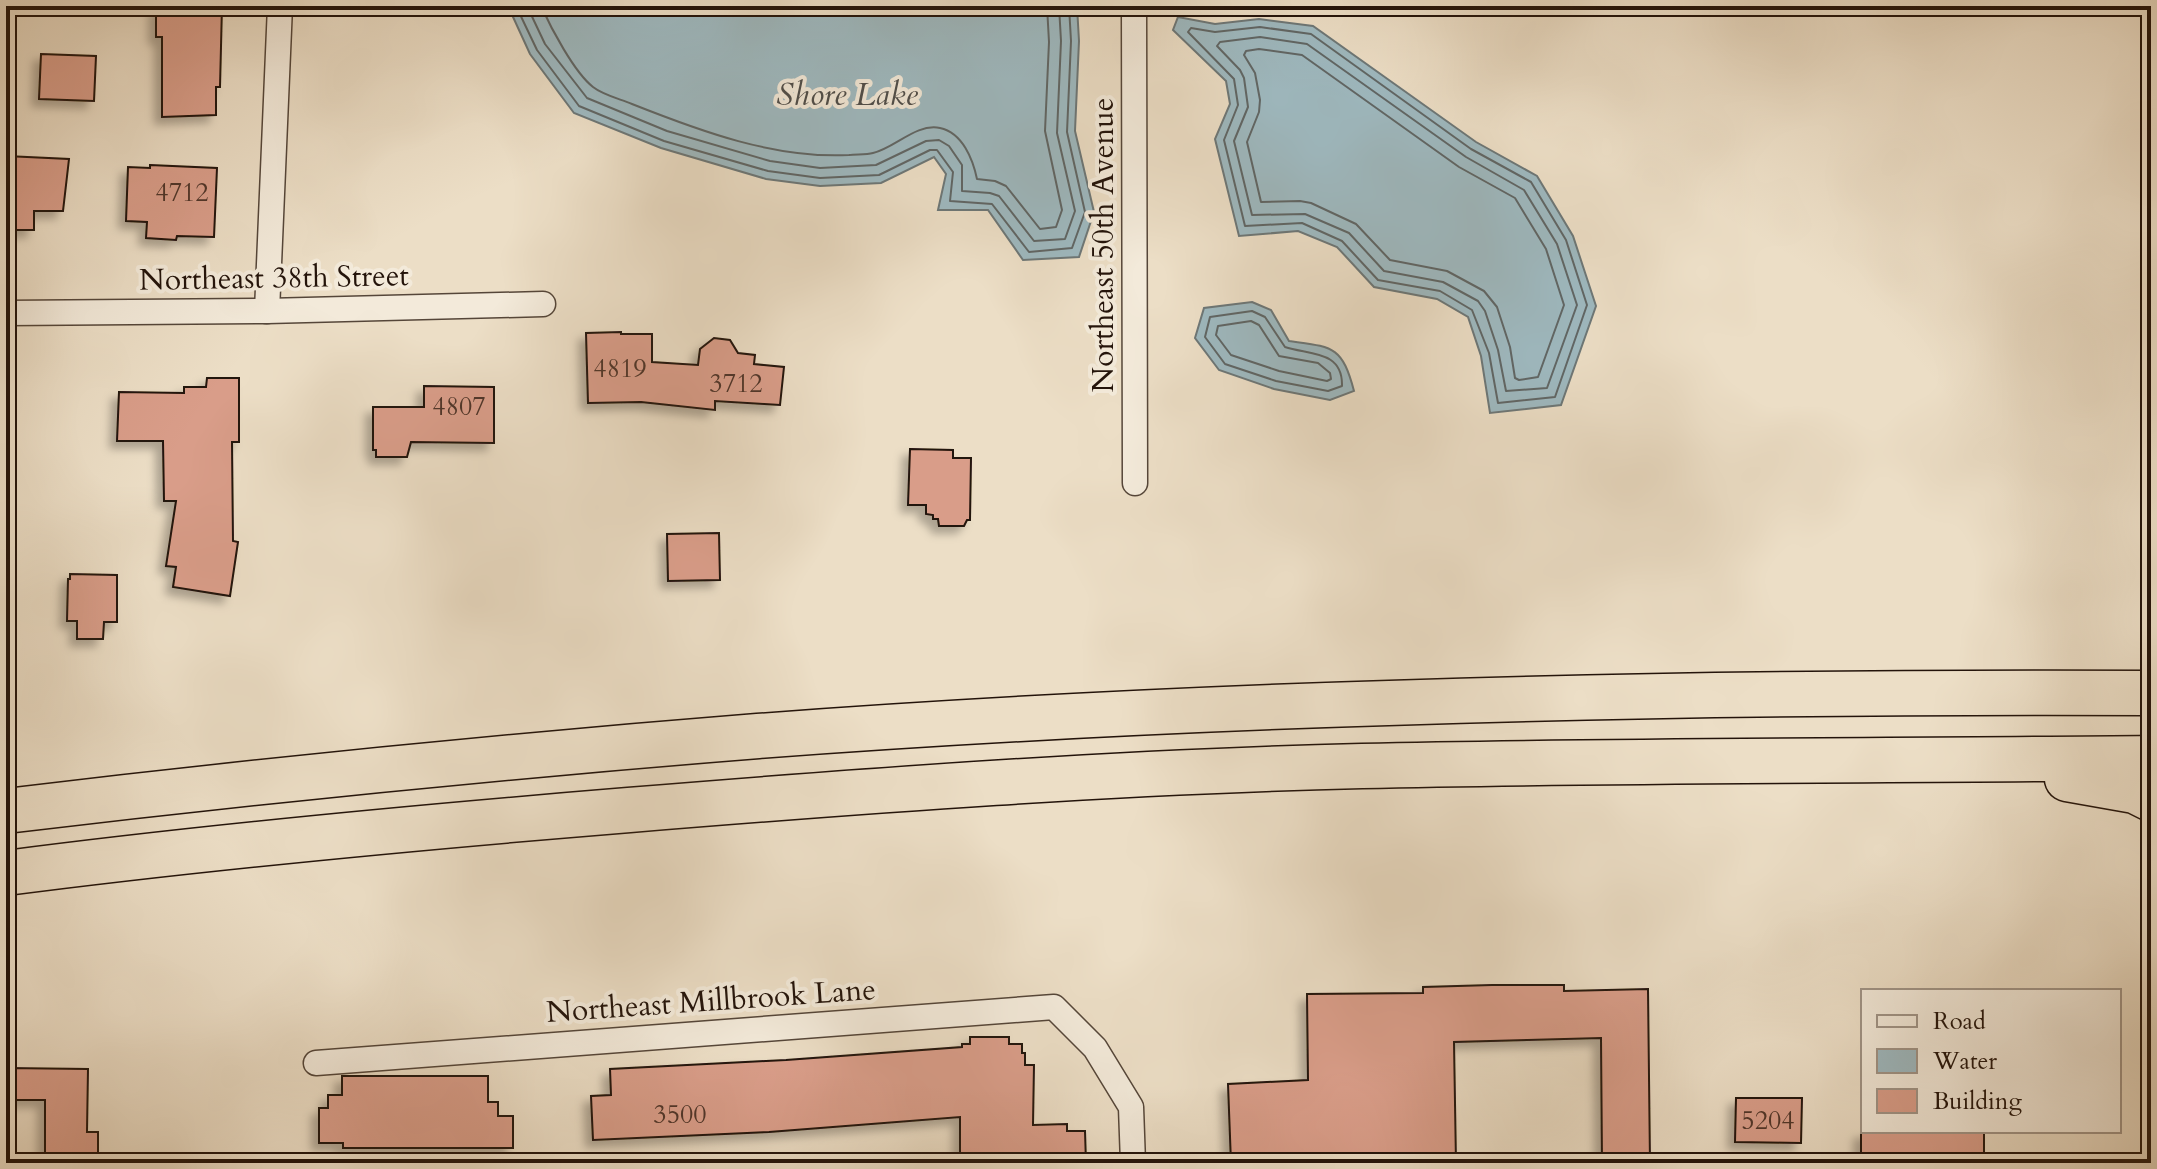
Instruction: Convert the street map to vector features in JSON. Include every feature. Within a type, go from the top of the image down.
[{"type":"highway","points":[[2086,692],[2128,679],[2151,665]]},
{"type":"highway","points":[[6,811],[374,769],[762,736],[948,724],[1501,700],[2151,693]]},
{"type":"highway","points":[[6,873],[448,825],[774,798],[1144,774],[1363,766],[2151,758]]},
{"type":"highway","points":[[1769,762],[2078,779],[2135,791],[2151,799]]},
{"type":"street","points":[[267,311],[280,6]]},
{"type":"street","name":"Northeast 50th Avenue","points":[[1134,6],[1135,483]]},
{"type":"street","name":"Northeast 38th Street","points":[[6,313],[543,304]]},
{"type":"street","name":"Northeast Millbrook Lane","points":[[316,1063],[1054,1007],[1095,1048],[1131,1107],[1133,1163]]},
{"type":"water","name":"Shore Lake","points":[[508,6],[1077,6],[1079,41],[1075,131],[1094,212],[1079,257],[1023,260],[988,210],[938,210],[946,174],[934,157],[881,183],[820,186],[766,179],[661,148],[574,113],[530,54]]},
{"type":"water","points":[[1178,17],[1215,24],[1259,19],[1313,26],[1476,142],[1537,176],[1573,236],[1596,306],[1561,405],[1490,413],[1481,356],[1468,317],[1437,299],[1374,287],[1337,247],[1298,231],[1239,236],[1215,139],[1230,104],[1226,81],[1173,30]]},
{"type":"water","points":[[1252,302],[1271,310],[1289,341],[1333,351],[1345,365],[1354,391],[1330,400],[1274,389],[1219,370],[1195,338],[1204,308]]},
{"type":"building","points":[[156,6],[222,6],[220,87],[216,87],[216,115],[162,117],[162,37],[156,37]]},
{"type":"building","points":[[41,54],[96,56],[94,101],[39,99]]},
{"type":"building","points":[[6,156],[69,159],[63,211],[34,211],[34,230],[6,230]]},
{"type":"building","points":[[150,165],[217,168],[214,237],[177,236],[176,240],[146,238],[147,222],[126,221],[128,167],[150,168]]},
{"type":"building","points":[[586,333],[652,334],[652,362],[698,365],[700,349],[714,338],[730,340],[738,353],[755,355],[754,364],[784,367],[780,405],[715,401],[715,410],[641,402],[588,403]]},
{"type":"building","points":[[207,378],[239,378],[239,442],[232,442],[233,541],[238,542],[230,596],[173,587],[176,567],[166,566],[176,501],[164,501],[163,441],[117,441],[119,392],[184,393],[184,387],[206,387]]},
{"type":"building","points":[[424,386],[494,387],[494,443],[411,442],[407,457],[376,457],[376,450],[373,450],[373,407],[424,407]]},
{"type":"building","points":[[910,449],[953,450],[953,458],[971,458],[970,520],[964,526],[939,526],[938,519],[926,514],[926,505],[908,505]]},
{"type":"building","points":[[719,533],[720,580],[668,581],[667,534]]},
{"type":"building","points":[[70,574],[117,575],[117,622],[104,622],[103,639],[77,639],[77,621],[67,621]]},
{"type":"building","points":[[1564,985],[1564,991],[1648,989],[1650,1163],[1602,1163],[1601,1038],[1454,1042],[1456,1163],[1400,1163],[1400,1153],[1280,1156],[1280,1162],[1231,1163],[1228,1084],[1308,1080],[1307,994],[1423,993],[1423,987]]},
{"type":"building","points":[[970,1037],[1009,1037],[1009,1044],[1022,1044],[1025,1065],[1034,1065],[1033,1125],[1067,1124],[1067,1131],[1085,1131],[1086,1163],[960,1163],[960,1117],[769,1132],[593,1140],[591,1096],[611,1095],[610,1069],[962,1047],[962,1044],[970,1044]]},
{"type":"building","points":[[6,1068],[88,1069],[87,1132],[98,1132],[98,1157],[45,1156],[45,1100],[6,1100]]},
{"type":"building","points":[[342,1076],[488,1076],[488,1102],[498,1102],[498,1116],[513,1116],[513,1148],[343,1148],[343,1143],[319,1143],[319,1108],[328,1108],[328,1095],[342,1095]]},
{"type":"building","points":[[1736,1098],[1802,1098],[1801,1143],[1735,1142]]},
{"type":"building","points":[[1861,1133],[1984,1133],[1984,1155],[1932,1155],[1928,1163],[1861,1161]]}]
